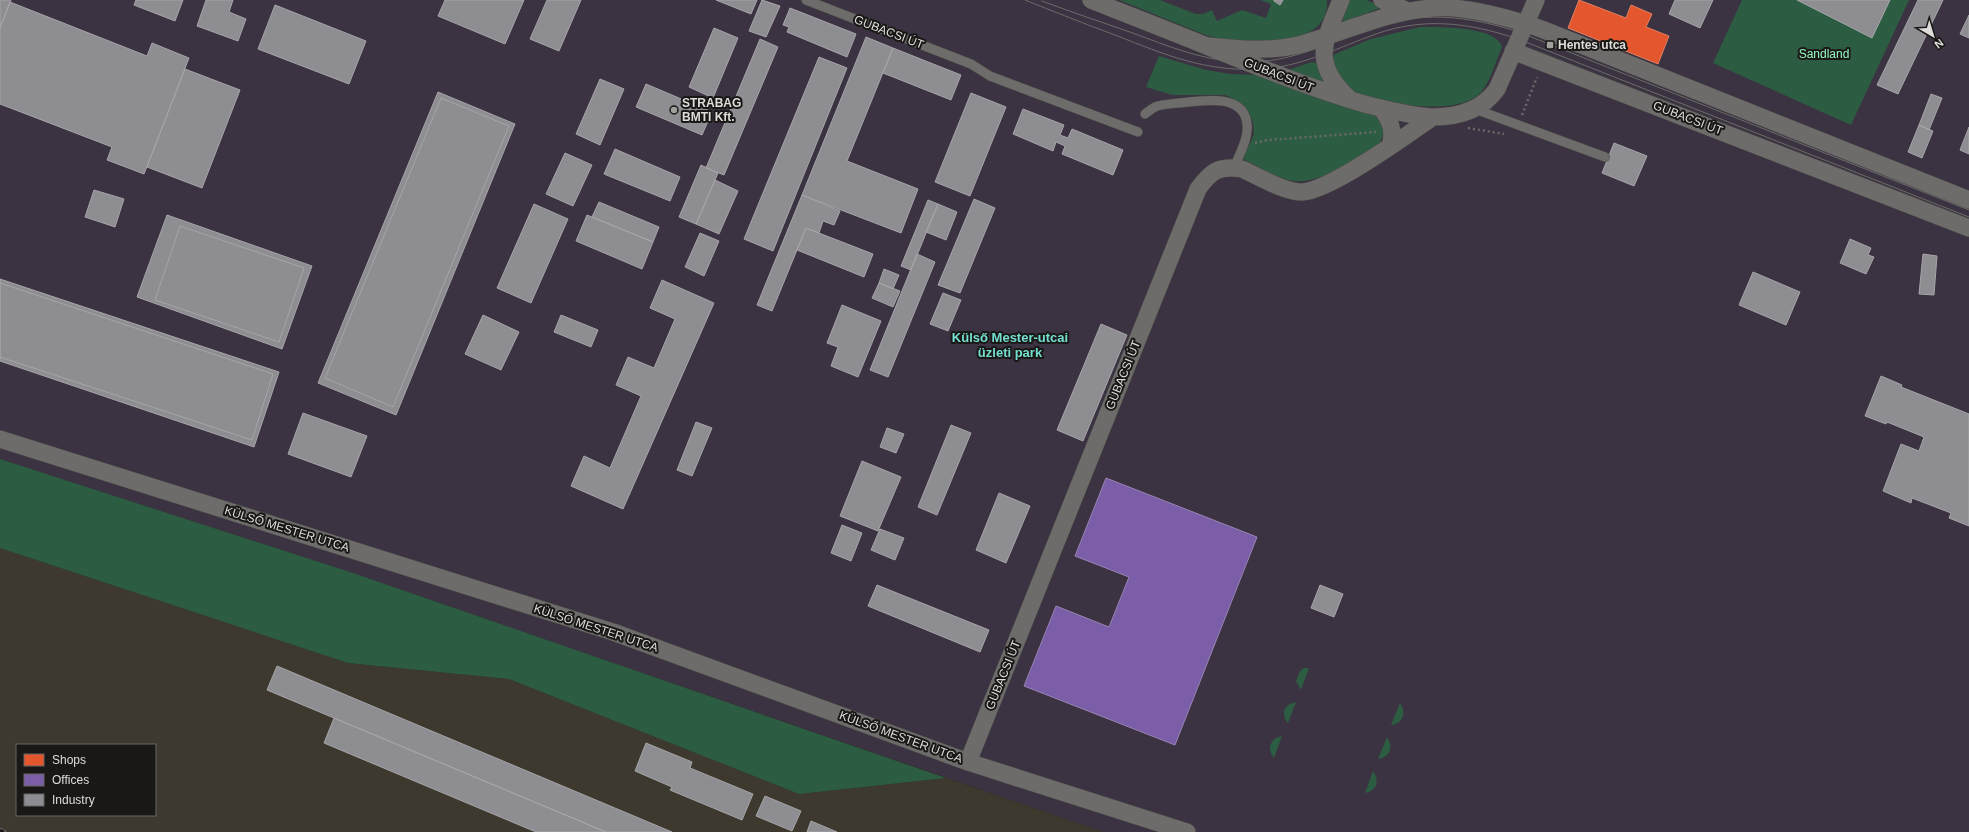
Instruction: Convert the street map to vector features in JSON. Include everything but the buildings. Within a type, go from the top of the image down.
[{"type":"street","name":"GUBACSI ÚT","points":[[1091,0],[1309,87],[1351,100],[1406,114],[1433,117],[1451,116],[1475,109],[1491,98],[1497,89],[1513,51],[1969,228]]},
{"type":"street","name":"GUBACSI ÚT","points":[[1341,0],[1327,36],[1323,54],[1327,72],[1338,89],[1351,100]]},
{"type":"street","points":[[1382,0],[1408,11]]},
{"type":"street","points":[[1513,51],[1536,0]]},
{"type":"street","name":"GUBACSI ÚT","points":[[1208,46],[1268,49],[1296,45],[1373,20],[1408,11],[1434,7],[1455,9],[1525,23],[1969,200]]},
{"type":"street","points":[[1381,108],[1388,118],[1393,136],[1390,146]]},
{"type":"street","name":"GUBACSI ÚT","points":[[968,762],[1198,189],[1206,178],[1215,171],[1224,168],[1234,168],[1242,169],[1288,189],[1301,192],[1314,190],[1327,184],[1390,146],[1433,117]]},
{"type":"street","name":"KÜLSŐ MESTER UTCA","points":[[0,439],[613,632],[968,762],[1187,832]]},
{"type":"lane","name":"GUBACSI ÚT","points":[[806,0],[971,64],[990,76],[1138,132]]},
{"type":"lane","points":[[1145,114],[1156,106],[1205,100],[1229,103],[1238,108],[1244,115],[1247,124],[1247,134],[1234,168]]},
{"type":"lane","points":[[1475,109],[1605,157]]},
{"type":"shaded area","points":[[0,0],[1969,0],[1969,832],[1104,832],[350,572],[0,459]]},
{"type":"shaded area","points":[[0,548],[348,663],[509,679],[799,794],[946,778],[1104,832],[0,832]]},
{"type":"green space","points":[[1119,0],[1160,0],[1196,14],[1203,14],[1212,10],[1217,21],[1242,10],[1266,18],[1271,4],[1260,0],[1327,0],[1324,17],[1314,29],[1299,37],[1281,41],[1261,42],[1223,39],[1208,36]]},
{"type":"green space","points":[[1347,0],[1366,0],[1379,5],[1380,8],[1344,22],[1342,19]]},
{"type":"green space","name":"Sandland","points":[[1742,0],[1909,0],[1851,125],[1713,63]]},
{"type":"green space","points":[[1420,27],[1440,27],[1479,31],[1498,40],[1502,47],[1489,80],[1482,92],[1465,102],[1450,105],[1413,106],[1376,99],[1361,94],[1349,88],[1336,71],[1333,62],[1335,54],[1371,39]]},
{"type":"green space","points":[[1159,56],[1206,70],[1230,74],[1262,75],[1372,113],[1379,120],[1383,128],[1383,136],[1378,145],[1335,171],[1323,176],[1311,180],[1299,181],[1282,178],[1243,159],[1254,134],[1253,123],[1249,112],[1240,102],[1225,95],[1172,95],[1146,87]]},
{"type":"green space","points":[[1312,62],[1316,63],[1328,85],[1288,70]]},
{"type":"green space","points":[[0,459],[350,572],[946,778],[799,794],[509,679],[348,663],[0,548]]},
{"type":"green space","points":[[1304,668],[1309,668],[1301,690],[1296,681],[1300,671]]},
{"type":"green space","points":[[1296,702],[1288,723],[1284,716],[1284,710],[1292,703]]},
{"type":"green space","points":[[1400,703],[1403,710],[1403,717],[1395,724],[1391,725]]},
{"type":"green space","points":[[1282,736],[1274,758],[1270,751],[1271,744],[1275,739]]},
{"type":"green space","points":[[1387,737],[1390,744],[1390,751],[1382,758],[1378,759]]},
{"type":"green space","points":[[1373,771],[1377,782],[1375,788],[1365,793]]},
{"type":"tram line","points":[[1025,0],[1151,49],[1186,61],[1222,68],[1261,69],[1289,65],[1316,57],[1387,30],[1406,26],[1425,24],[1462,25],[1499,33],[1518,39],[1969,217]]},
{"type":"tram line","points":[[1042,1],[1187,52],[1216,59],[1246,62],[1292,56],[1322,47],[1365,30],[1404,20],[1424,17],[1443,17],[1482,22],[1521,33],[1969,210]]},
{"type":"railway","points":[[0,830],[4,832]]},
{"type":"place","name":"Hentes utca","points":[[1550,45]]},
{"type":"place","name":"STRABAG BMTI Kft.","points":[[674,110]]},
{"type":"district","name":"Külső Mester-utcai üzleti park","points":[[1010,344]]}]
